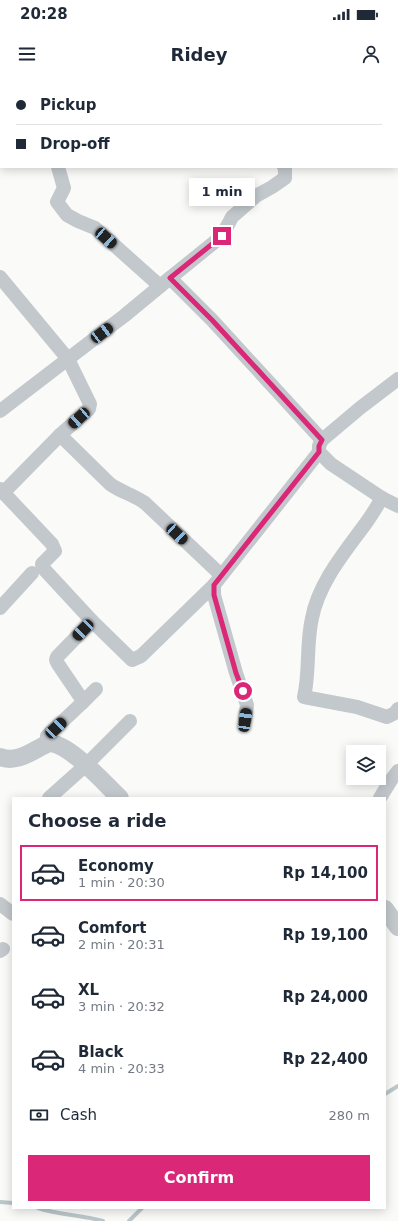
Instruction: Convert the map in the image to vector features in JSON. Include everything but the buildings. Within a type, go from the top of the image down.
[{"type":"street","points":[[58,168],[64,188],[58,202],[67,215],[95,228],[212,320],[320,446],[323,458],[382,498],[398,506]]},
{"type":"street","points":[[0,411],[124,316],[222,236],[232,217],[256,196],[285,178],[286,170],[285,168]]},
{"type":"street","points":[[0,277],[68,359],[90,404],[89,409],[2,491],[52,544],[55,551],[42,566],[92,621],[128,658],[132,660],[136,659],[217,580],[320,446],[360,408],[398,379]]},
{"type":"street","points":[[60,435],[110,484],[145,503],[217,580]]},
{"type":"street","points":[[382,498],[335,566],[316,603],[309,636],[307,684],[304,697],[357,707],[387,717],[395,713],[398,709]]},
{"type":"street","points":[[0,608],[32,573]]},
{"type":"street","points":[[217,580],[214,595],[247,705],[245,720]]},
{"type":"street","points":[[82,703],[81,698],[64,675],[56,660],[57,657],[92,621]]},
{"type":"street","points":[[49,743],[47,736],[96,689]]},
{"type":"street","points":[[50,797],[86,765],[130,721]]},
{"type":"street","points":[[0,757],[8,760],[17,759],[49,743],[62,746],[86,765],[119,797]]},
{"type":"street","points":[[381,797],[398,771]]},
{"type":"street","points":[[0,904],[12,913]]},
{"type":"street","points":[[386,910],[398,927]]},
{"type":"waterway","points":[[386,1093],[398,1086]]},
{"type":"waterway","points":[[0,1202],[12,1203]]},
{"type":"waterway","points":[[42,1209],[103,1221]]},
{"type":"waterway","points":[[129,1221],[141,1209]]},
{"type":"route","points":[[222,236],[170,278],[250,360],[322,440],[319,446],[319,452],[214,585],[214,595],[236,673],[243,691]]}]
